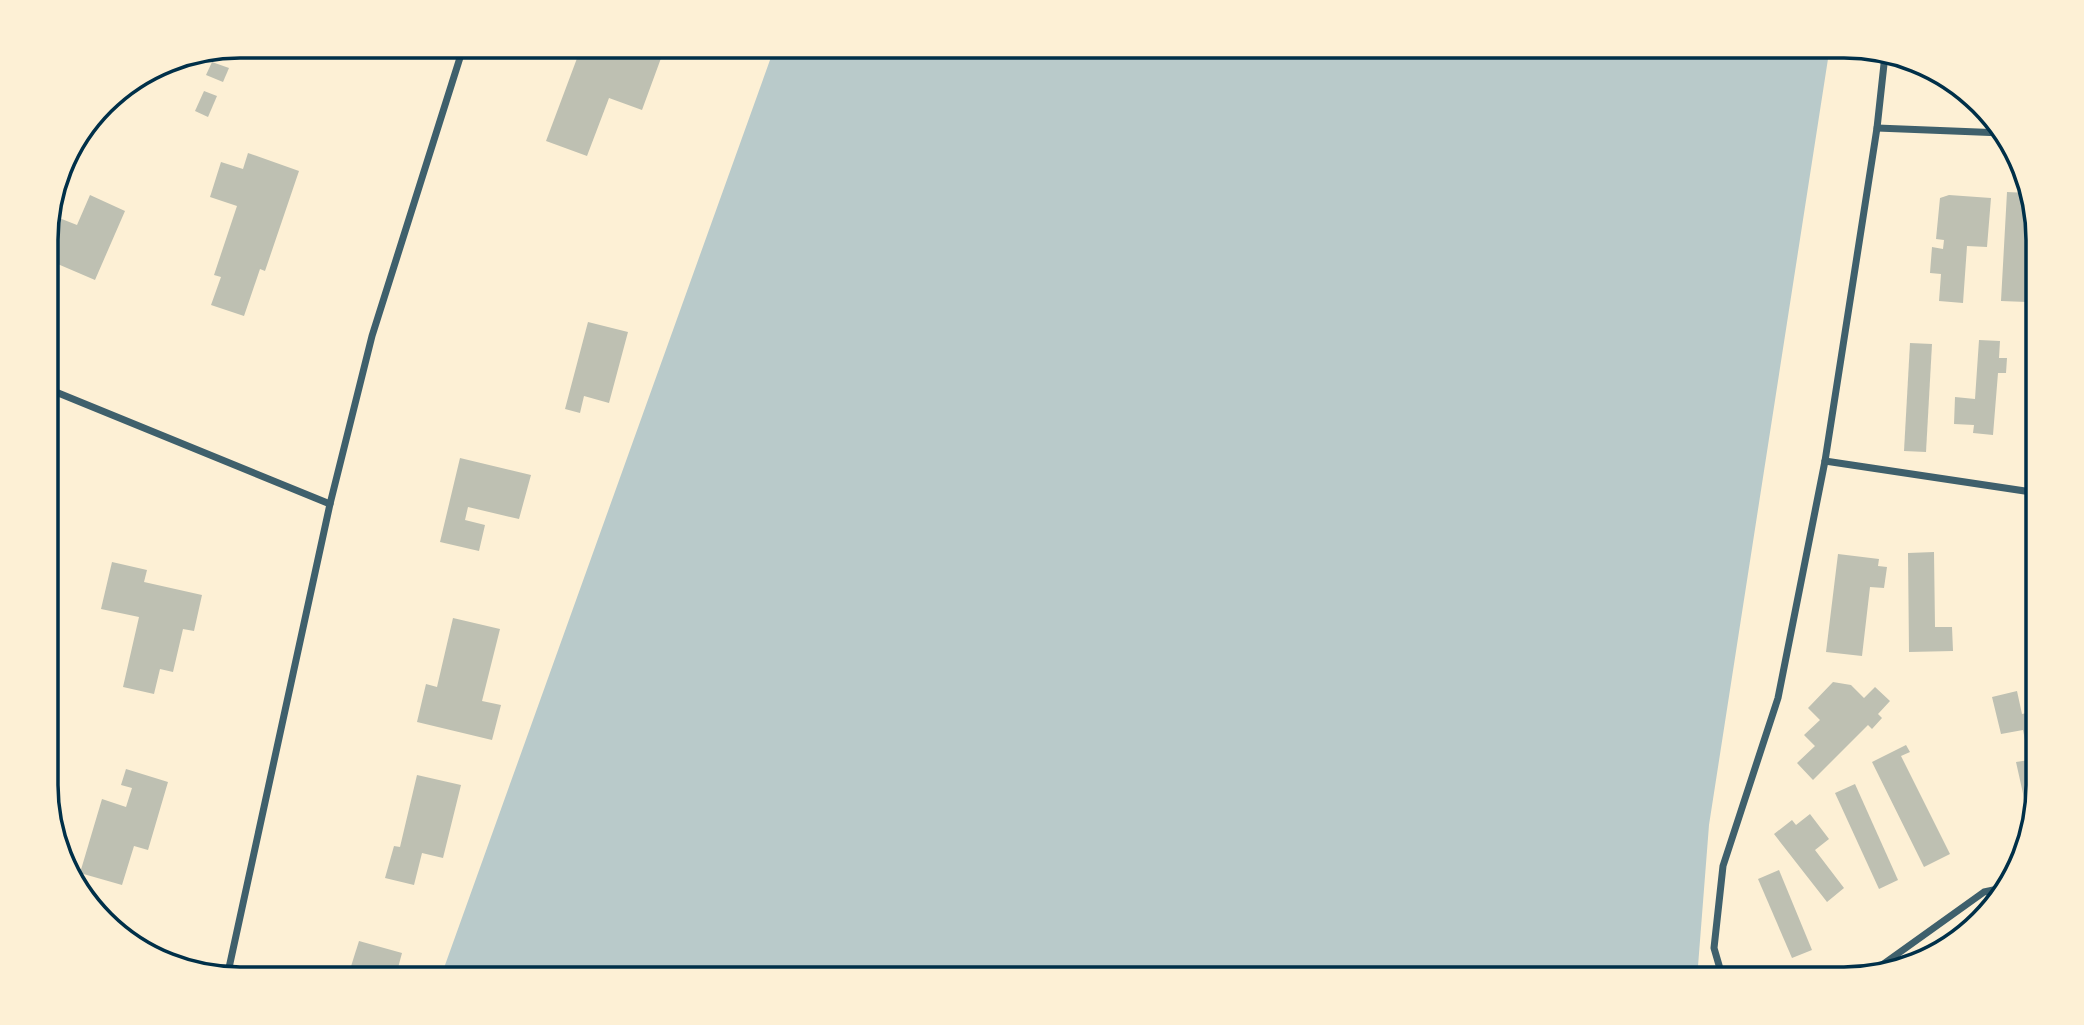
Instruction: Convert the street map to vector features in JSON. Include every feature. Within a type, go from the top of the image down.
[{"type":"street","points":[[229,967],[330,505],[372,336],[460,58]]},
{"type":"street","points":[[1720,967],[1714,948],[1723,866],[1778,698],[1825,461],[1877,128],[1884,62]]},
{"type":"street","points":[[1877,128],[1991,133]]},
{"type":"street","points":[[58,393],[330,505]]},
{"type":"street","points":[[1825,461],[2026,491]]},
{"type":"street","points":[[1885,963],[1984,892],[1993,890]]},
{"type":"shaded area","points":[[771,58],[1828,58],[1709,825],[1698,967],[444,967]]},
{"type":"building","points":[[577,58],[661,58],[642,110],[609,98],[587,156],[546,141]]},
{"type":"building","points":[[212,62],[229,68],[223,82],[206,75]]},
{"type":"building","points":[[204,91],[217,96],[208,117],[195,111]]},
{"type":"building","points":[[248,153],[299,171],[265,271],[260,269],[244,316],[211,305],[221,277],[214,275],[237,206],[210,197],[221,162],[243,169]]},
{"type":"building","points":[[2007,192],[2020,193],[2025,216],[2026,302],[2001,301]]},
{"type":"building","points":[[90,195],[125,211],[95,280],[58,264],[59,218],[77,225]]},
{"type":"building","points":[[1949,195],[1991,198],[1987,247],[1967,246],[1963,303],[1939,301],[1941,274],[1930,273],[1932,247],[1943,249],[1944,240],[1936,239],[1940,198]]},
{"type":"building","points":[[588,322],[628,332],[609,403],[584,396],[580,413],[565,409]]},
{"type":"building","points":[[1979,340],[2000,341],[1999,358],[2007,358],[2006,373],[1998,373],[1993,435],[1973,433],[1974,425],[1954,424],[1955,397],[1975,399]]},
{"type":"building","points":[[1910,343],[1932,344],[1926,452],[1904,451]]},
{"type":"building","points":[[460,458],[531,475],[519,519],[468,507],[465,520],[485,525],[479,551],[440,542]]},
{"type":"building","points":[[1934,552],[1935,627],[1952,627],[1953,651],[1909,652],[1908,553]]},
{"type":"building","points":[[1838,554],[1879,559],[1878,566],[1887,567],[1884,588],[1870,587],[1862,656],[1826,652]]},
{"type":"building","points":[[112,562],[147,570],[144,582],[202,595],[194,631],[183,629],[173,672],[160,669],[154,694],[123,687],[139,617],[101,609]]},
{"type":"building","points":[[453,618],[500,629],[482,701],[501,705],[492,740],[417,722],[426,684],[437,687]]},
{"type":"building","points":[[1833,682],[1851,685],[1864,698],[1875,687],[1890,701],[1878,714],[1882,718],[1872,729],[1868,725],[1813,780],[1797,763],[1815,746],[1804,735],[1820,720],[1808,708]]},
{"type":"building","points":[[2017,691],[2022,714],[2026,713],[2026,745],[2023,730],[2001,734],[1992,697]]},
{"type":"building","points":[[1906,745],[1910,752],[1901,756],[1950,854],[1924,867],[1872,762]]},
{"type":"building","points":[[2026,760],[2025,804],[2016,762]]},
{"type":"building","points":[[126,769],[168,782],[148,850],[134,846],[122,885],[80,872],[102,799],[126,807],[132,788],[121,785]]},
{"type":"building","points":[[417,775],[461,785],[443,858],[422,853],[414,885],[385,878],[394,846],[400,847]]},
{"type":"building","points":[[1855,784],[1898,880],[1879,889],[1835,793]]},
{"type":"building","points":[[1810,814],[1829,839],[1815,850],[1844,888],[1827,902],[1774,834],[1792,820],[1796,825]]},
{"type":"building","points":[[1779,870],[1812,950],[1792,958],[1758,879]]},
{"type":"building","points":[[359,941],[402,953],[398,967],[351,967]]}]
